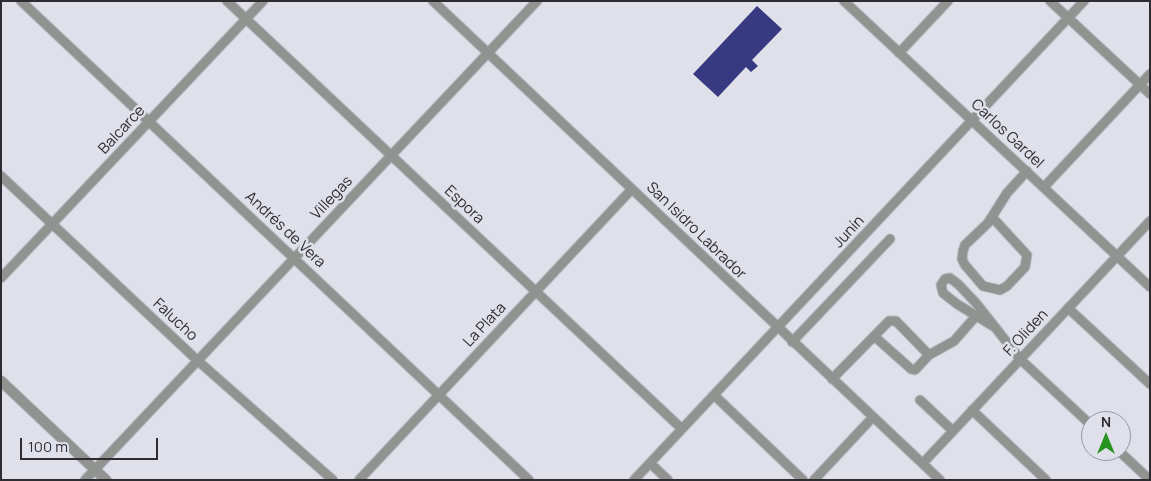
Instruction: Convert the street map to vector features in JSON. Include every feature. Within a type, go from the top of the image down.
[{"type":"street","name":"Andrés de Vera","points":[[21,1],[529,480]]},
{"type":"street","name":"Espora","points":[[227,1],[682,429]]},
{"type":"street","name":"Balcarce","points":[[1,278],[263,1]]},
{"type":"street","name":"San Isidro Labrador","points":[[433,1],[940,480]]},
{"type":"street","name":"Villegas","points":[[85,480],[537,1]]},
{"type":"street","name":"Carlos Gardel","points":[[844,1],[1150,287]]},
{"type":"street","points":[[899,53],[948,1]]},
{"type":"street","points":[[1050,1],[1150,94]]},
{"type":"street","name":"Junín","points":[[634,480],[1084,1]]},
{"type":"street","points":[[1044,187],[1150,74]]},
{"type":"street","points":[[992,217],[1027,255],[1025,267],[1007,286],[1000,290],[983,286],[962,259],[965,245],[992,217],[1007,193],[1027,171]]},
{"type":"street","name":"Falucho","points":[[1,176],[198,360],[333,480]]},
{"type":"street","name":"La Plata","points":[[359,480],[632,189]]},
{"type":"street","name":"F. Oliden","points":[[923,463],[1150,221]]},
{"type":"street","points":[[792,342],[890,239]]},
{"type":"street","points":[[996,328],[943,292],[941,285],[945,279],[950,278],[958,284],[996,328],[1020,359],[1081,416]]},
{"type":"street","points":[[1068,308],[1150,384]]},
{"type":"street","points":[[874,336],[911,369],[919,368],[929,355],[954,341],[976,316]]},
{"type":"street","points":[[832,379],[889,321],[896,321],[929,355]]},
{"type":"street","points":[[1,381],[106,480]]},
{"type":"street","points":[[714,395],[804,480]]},
{"type":"street","points":[[920,400],[953,431]]},
{"type":"street","points":[[972,410],[1046,480]]},
{"type":"street","points":[[814,480],[874,418]]},
{"type":"street","points":[[1130,461],[1150,480]]},
{"type":"street","points":[[650,463],[668,480]]},
{"type":"building","points":[[757,6],[782,29],[752,60],[758,66],[751,72],[746,67],[718,97],[693,74]]}]
